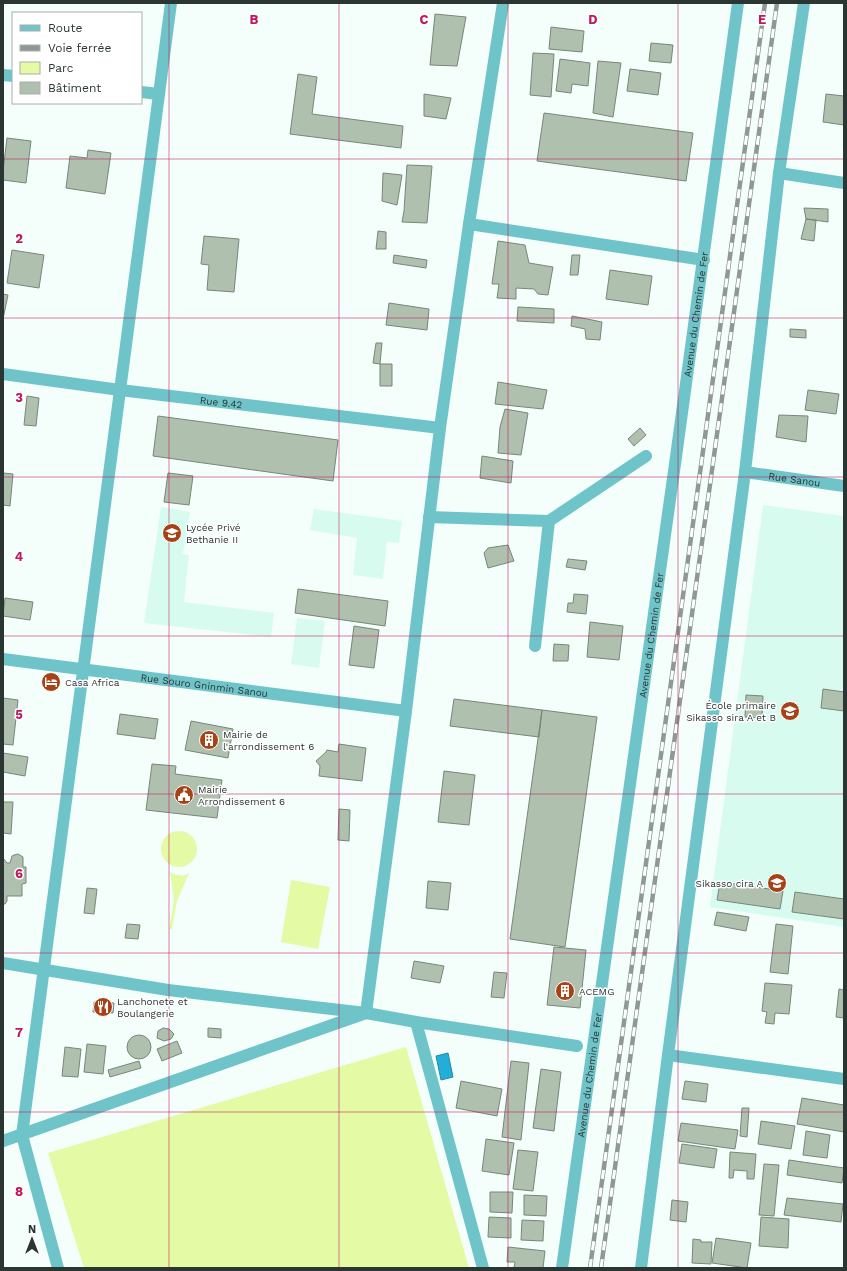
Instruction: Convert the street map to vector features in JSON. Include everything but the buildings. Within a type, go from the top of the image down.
[{"type":"street","points":[[58,1268],[22,1135],[171,3]]},
{"type":"street","points":[[366,1013],[406,711],[440,428],[469,224],[503,3]]},
{"type":"street","name":"Avenue du Chemin de Fer","points":[[562,1268],[704,260],[738,3]]},
{"type":"street","points":[[641,1268],[745,472],[779,174],[804,3]]},
{"type":"street","points":[[142,92],[159,94]]},
{"type":"street","points":[[779,174],[844,183]]},
{"type":"street","points":[[469,224],[704,260]]},
{"type":"street","name":"Rue 9.42","points":[[3,374],[120,390],[440,428]]},
{"type":"street","points":[[429,517],[549,521],[646,456]]},
{"type":"street","name":"Rue Sanou","points":[[745,472],[844,486]]},
{"type":"street","points":[[535,646],[549,521]]},
{"type":"street","name":"Rue Souro Gninmin Sanou","points":[[3,659],[406,711]]},
{"type":"street","points":[[3,963],[168,990],[366,1013],[577,1046]]},
{"type":"street","points":[[3,1141],[366,1013]]},
{"type":"street","points":[[416,1022],[483,1268]]},
{"type":"street","points":[[668,1055],[844,1079]]},
{"type":"shaded area","name":"École primaire Sikasso sira A et B","points":[[763,505],[844,516],[844,927],[710,907]]},
{"type":"shaded area","points":[[161,507],[190,512],[183,554],[189,555],[184,602],[274,613],[271,637],[144,623]]},
{"type":"shaded area","points":[[314,509],[402,521],[399,543],[387,542],[383,579],[353,575],[357,538],[310,530]]},
{"type":"shaded area","points":[[297,618],[325,621],[319,668],[291,664]]},
{"type":"green space","points":[[183,831],[192,836],[196,842],[196,856],[192,862],[183,867],[175,867],[166,862],[162,856],[161,845],[166,836],[172,832]]},
{"type":"green space","points":[[170,872],[180,876],[189,873],[177,901],[172,929],[169,929],[174,900]]},
{"type":"green space","points":[[291,880],[330,887],[318,949],[281,942]]},
{"type":"green space","points":[[406,1047],[469,1268],[84,1268],[48,1153]]},
{"type":"water","points":[[448,1053],[453,1077],[441,1080],[436,1056]]},
{"type":"railway","points":[[590,1268],[765,3]]},
{"type":"railway","points":[[601,1268],[777,3]]},
{"type":"place","name":"Lycée Privé Bethanie II","points":[[172,533]]},
{"type":"place","name":"Casa Africa","points":[[51,682]]},
{"type":"place","name":"École primaire Sikasso sira A et B","points":[[790,711]]},
{"type":"place","name":"Mairie de l'arrondissement 6","points":[[209,740]]},
{"type":"place","name":"Mairie Arrondissement 6","points":[[184,795]]},
{"type":"place","name":"Sikasso cira A","points":[[777,883]]},
{"type":"place","name":"ACEMG","points":[[565,991]]},
{"type":"place","name":"Lanchonete et Boulangerie","points":[[103,1007]]}]
